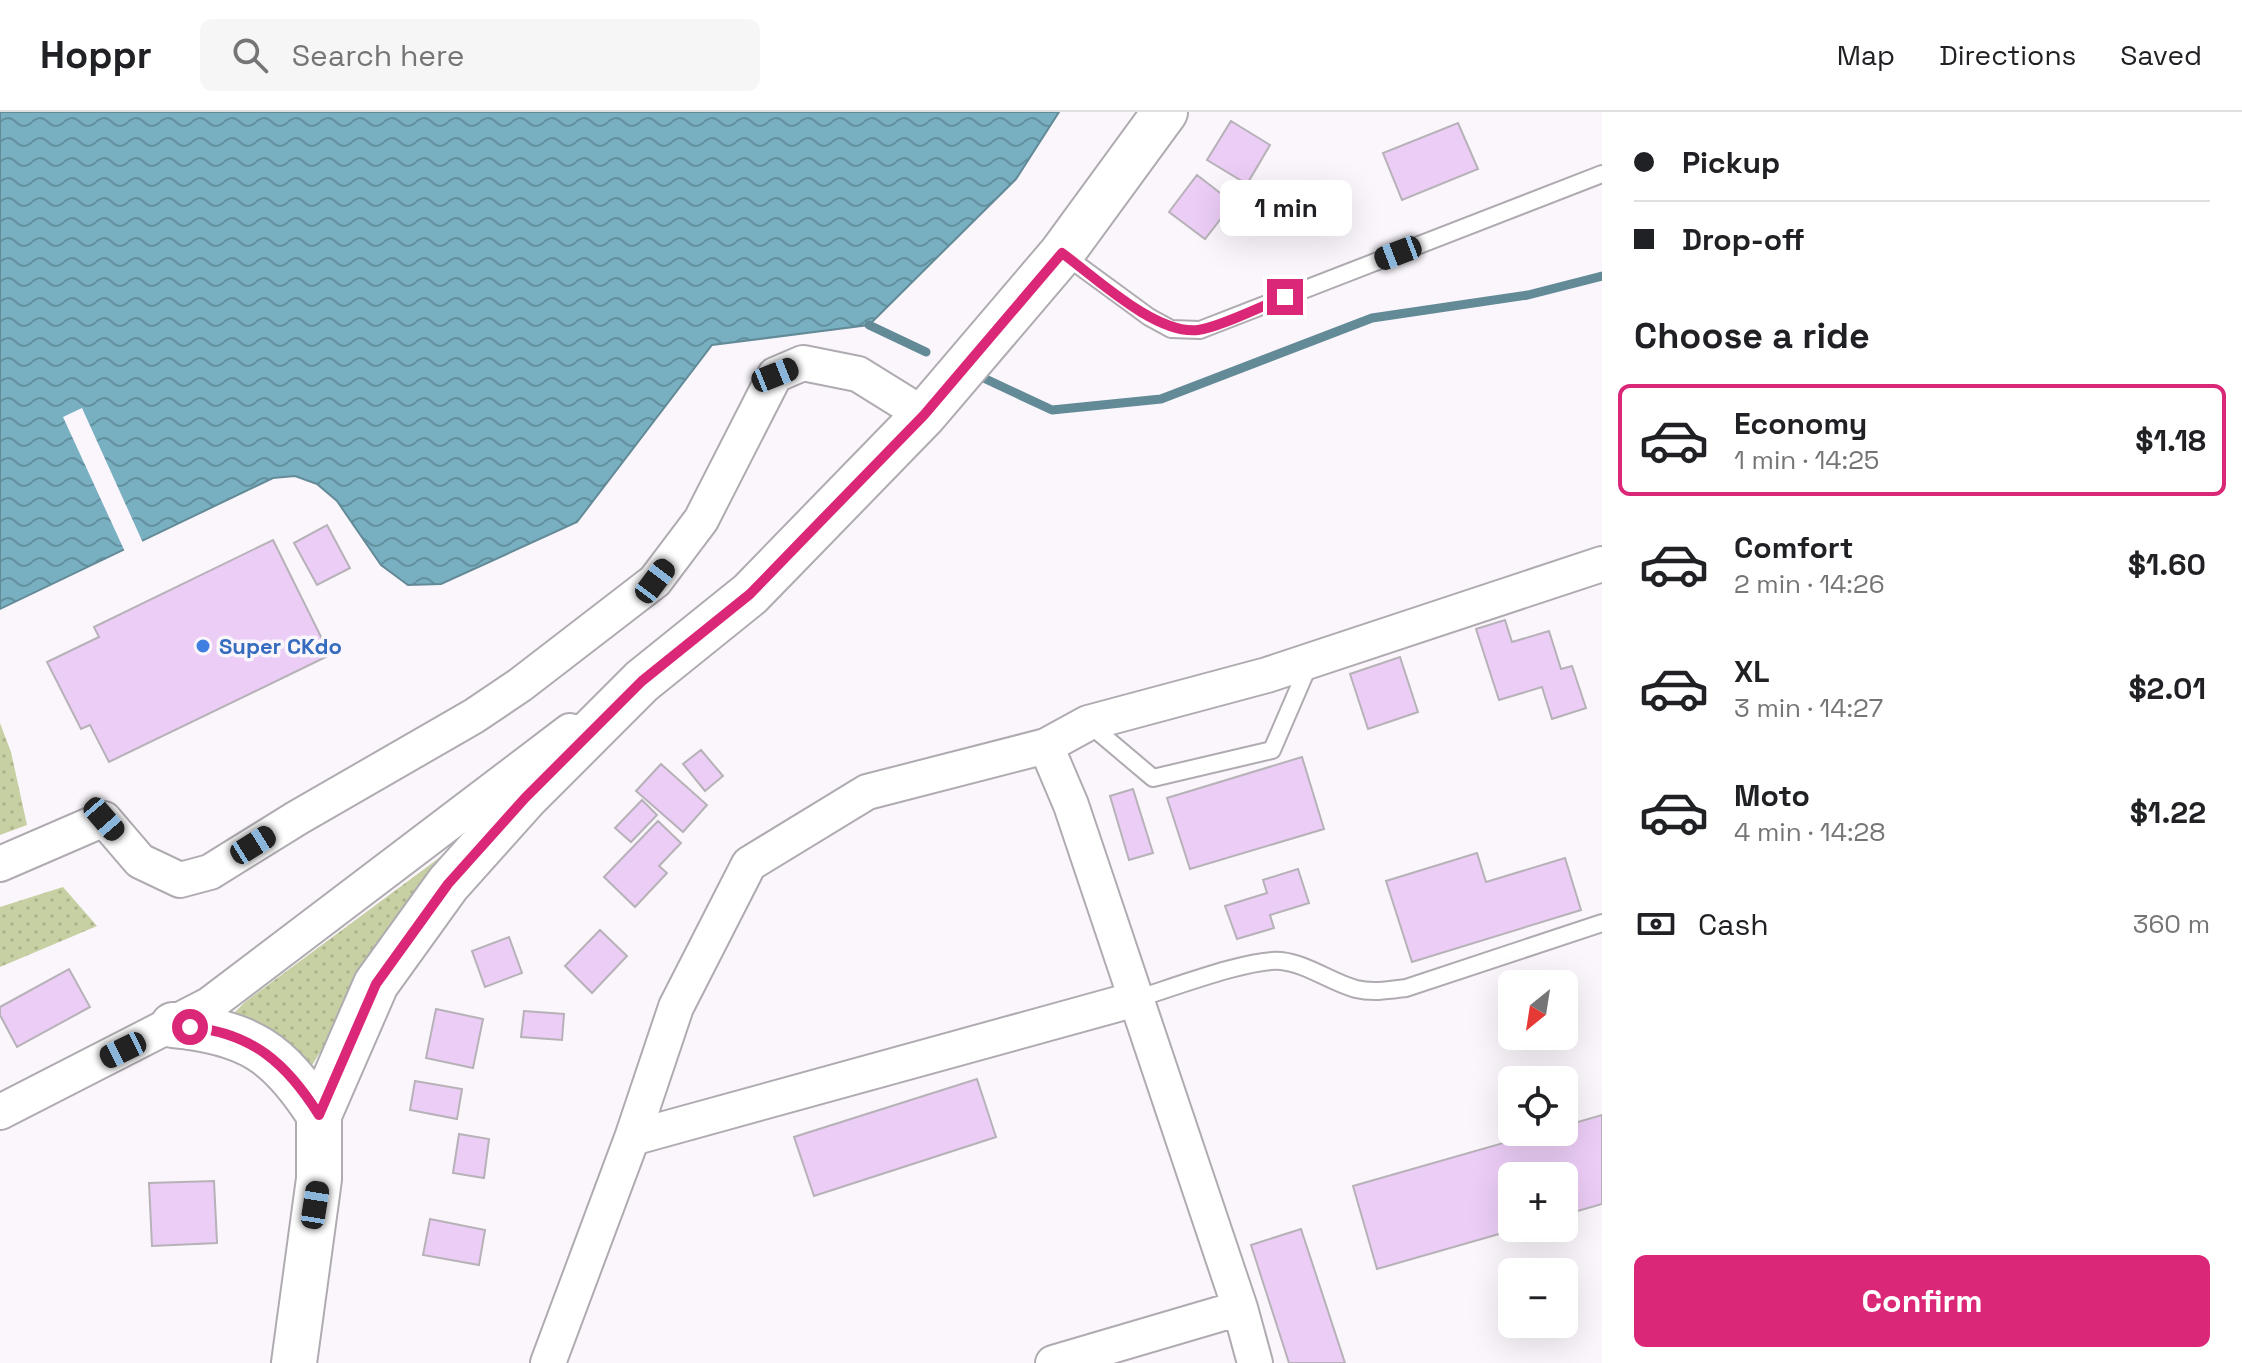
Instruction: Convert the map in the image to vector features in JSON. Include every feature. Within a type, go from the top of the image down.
[{"type":"main road","points":[[294,1363],[319,1179],[319,1115],[376,984],[448,884],[525,798],[642,681],[750,594],[924,415],[1062,253],[1165,112]]},
{"type":"main road","points":[[173,1025],[208,1028],[266,1051],[298,1082],[319,1115]]},
{"type":"street","points":[[0,864],[104,819],[140,861],[180,880],[210,872],[474,716],[520,685],[655,581],[701,520],[775,375],[803,363],[858,374],[924,415]]},
{"type":"street","points":[[548,1363],[632,1138],[676,1007],[749,864],[867,792],[1046,746],[1088,723],[1267,675],[1602,564]]},
{"type":"street","points":[[0,1112],[209,1005],[608,702],[642,681]]},
{"type":"street","points":[[1046,746],[1071,805],[1240,1308],[1255,1363]]},
{"type":"street","points":[[632,1138],[1136,999]]},
{"type":"street","points":[[1053,1363],[1140,1349],[1240,1308]]},
{"type":"lane","points":[[1062,253],[1149,317],[1171,329],[1200,330],[1602,174]]},
{"type":"lane","points":[[1088,723],[1153,778],[1272,750],[1310,661]]},
{"type":"lane","points":[[1136,999],[1254,964],[1277,961],[1298,964],[1358,990],[1381,992],[1406,988],[1602,923]]},
{"type":"green space","points":[[0,723],[11,752],[27,825],[0,835]]},
{"type":"green space","points":[[466,838],[380,956],[306,1075],[226,1021],[245,1002]]},
{"type":"green space","points":[[63,887],[97,926],[0,967],[0,907]]},
{"type":"water","points":[[0,112],[1059,112],[1016,179],[869,325],[712,345],[577,522],[441,584],[408,585],[381,565],[337,501],[317,484],[295,476],[273,478],[0,609]]},
{"type":"pier","points":[[82,408],[144,545],[126,554],[63,417]]},
{"type":"building","points":[[1231,121],[1270,145],[1247,184],[1207,160]]},
{"type":"building","points":[[1458,123],[1478,169],[1402,200],[1383,153]]},
{"type":"building","points":[[1197,175],[1233,203],[1205,239],[1169,212]]},
{"type":"building","points":[[327,525],[350,568],[317,585],[294,543]]},
{"type":"building","name":"Super CKdo","points":[[273,540],[330,655],[109,762],[90,725],[81,729],[47,662],[99,637],[94,627]]},
{"type":"building","points":[[1505,620],[1512,642],[1549,631],[1561,669],[1572,666],[1586,708],[1552,719],[1542,687],[1499,700],[1476,629]]},
{"type":"building","points":[[1400,657],[1418,712],[1368,729],[1350,674]]},
{"type":"building","points":[[701,750],[723,776],[705,791],[683,764]]},
{"type":"building","points":[[1302,757],[1324,829],[1190,869],[1167,798]]},
{"type":"building","points":[[661,764],[707,805],[683,832],[636,791]]},
{"type":"building","points":[[1133,789],[1153,853],[1129,860],[1110,796]]},
{"type":"building","points":[[642,800],[657,815],[631,842],[615,828]]},
{"type":"building","points":[[658,821],[681,843],[659,866],[667,873],[635,907],[604,877]]},
{"type":"building","points":[[1477,853],[1486,882],[1565,858],[1581,910],[1412,962],[1386,881]]},
{"type":"building","points":[[1298,869],[1309,903],[1270,915],[1274,928],[1237,939],[1225,906],[1267,893],[1263,880]]},
{"type":"building","points":[[600,930],[627,956],[592,993],[565,966]]},
{"type":"building","points":[[509,937],[522,973],[485,987],[472,951]]},
{"type":"building","points":[[69,969],[90,1007],[17,1047],[0,1015],[0,1007]]},
{"type":"building","points":[[436,1009],[483,1019],[473,1068],[426,1058]]},
{"type":"building","points":[[524,1011],[564,1014],[562,1040],[521,1037]]},
{"type":"building","points":[[977,1079],[996,1137],[814,1196],[794,1137]]},
{"type":"building","points":[[415,1081],[462,1089],[457,1119],[410,1110]]},
{"type":"building","points":[[1602,1115],[1602,1204],[1578,1211],[1578,1162],[1498,1162],[1498,1234],[1377,1269],[1353,1186],[1498,1145],[1578,1146],[1578,1122]]},
{"type":"building","points":[[459,1134],[489,1139],[484,1178],[453,1173]]},
{"type":"building","points":[[214,1181],[217,1243],[152,1246],[149,1183]]},
{"type":"building","points":[[430,1219],[485,1230],[479,1265],[423,1255]]},
{"type":"building","points":[[1301,1229],[1345,1363],[1289,1363],[1251,1245]]},
{"type":"waterway","points":[[975,374],[1052,410],[1161,399],[1372,318],[1528,295],[1602,276]]},
{"type":"waterway","points":[[869,325],[926,352]]},
{"type":"place","name":"Super CKdo","points":[[203,646]]},
{"type":"route","points":[[190,1027],[208,1028],[266,1051],[298,1082],[319,1115],[376,984],[448,884],[525,798],[642,681],[750,594],[924,415],[1062,253],[1149,317],[1171,329],[1200,330],[1285,297]]}]
